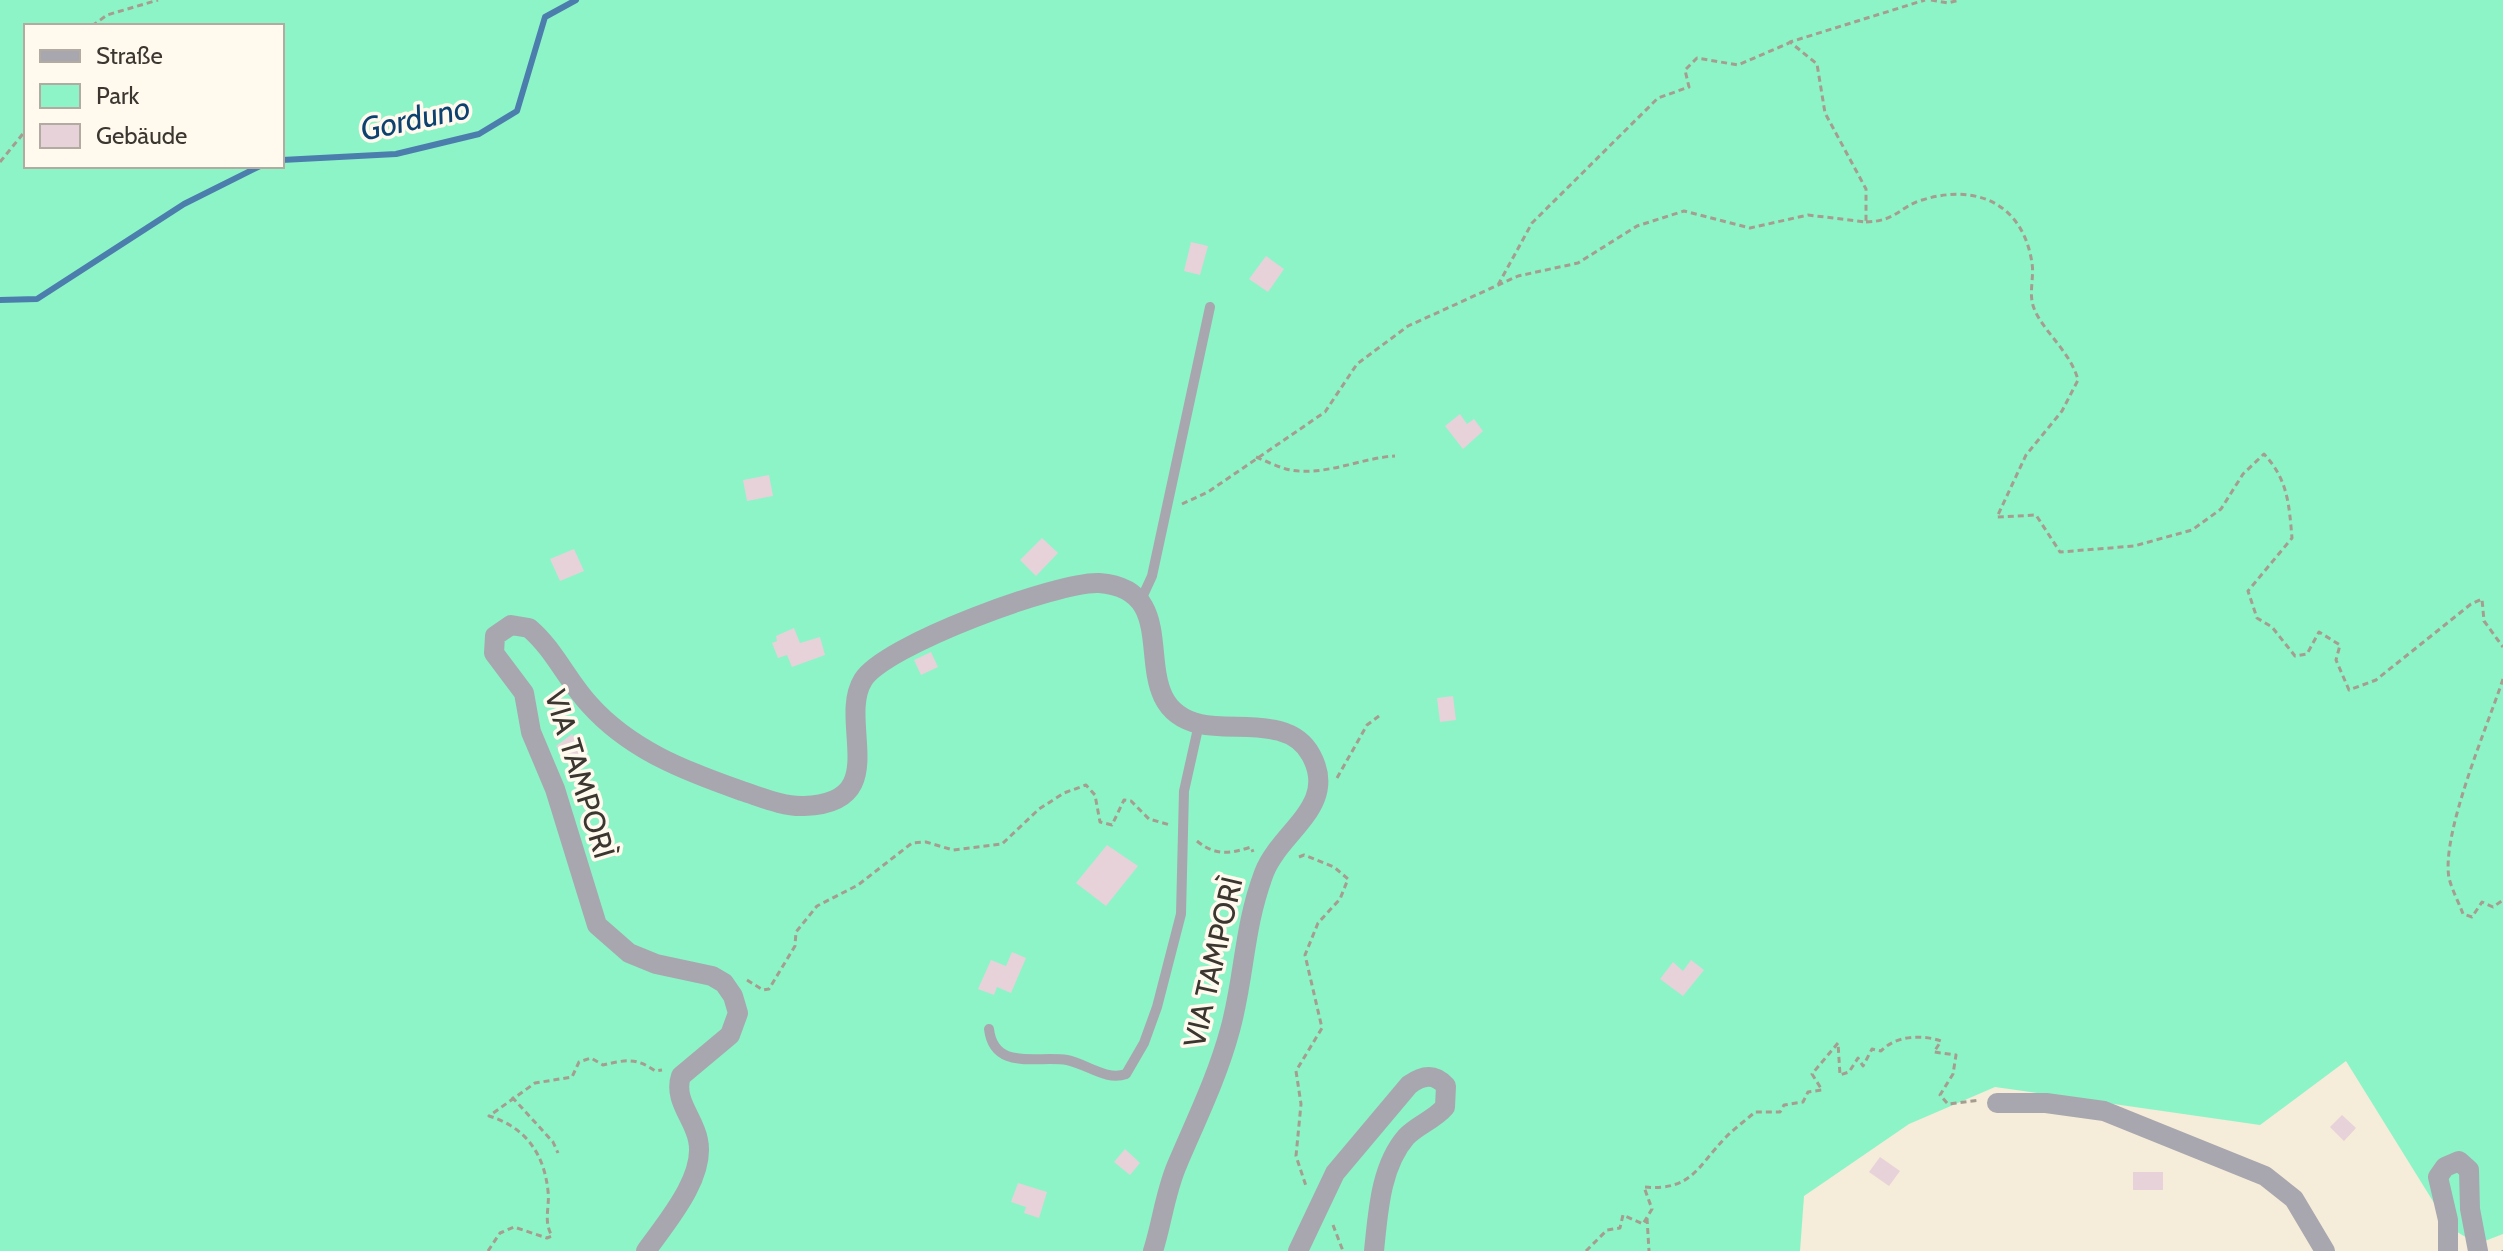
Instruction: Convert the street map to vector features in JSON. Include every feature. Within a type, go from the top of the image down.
[{"type":"street","name":"VIA TAMPORÌ","points":[[724,983],[704,973],[656,964],[629,953],[597,925],[555,789],[531,732],[524,693],[494,653],[493,642],[499,631],[518,624],[529,628],[591,707],[665,762],[775,802],[803,807],[836,798],[852,784],[859,765],[857,701],[860,684],[871,670],[900,651],[963,622],[1080,585],[1104,584],[1140,602]]},
{"type":"street","points":[[1140,602],[1154,632],[1154,668],[1159,692],[1171,709],[1199,724],[1278,730],[1296,737],[1314,760],[1318,790]]},
{"type":"street","name":"VIA TAMPORÌ","points":[[1153,1251],[1176,1166],[1205,1106],[1224,1053],[1237,1000],[1249,920],[1268,864],[1276,849],[1311,810],[1318,790]]},
{"type":"street","points":[[646,1251],[696,1168],[698,1138],[680,1099],[679,1082],[685,1069],[723,1041],[735,1027],[737,1005],[724,983]]},
{"type":"street","points":[[1298,1251],[1335,1173],[1409,1085],[1423,1076],[1440,1080],[1448,1093],[1445,1107],[1407,1136],[1388,1167],[1374,1251]]},
{"type":"street","points":[[1997,1103],[2046,1103],[2104,1111],[2265,1176],[2294,1199],[2325,1251]]},
{"type":"street","points":[[2448,1251],[2448,1220],[2438,1177],[2445,1167],[2459,1161],[2469,1170],[2470,1209],[2478,1251]]},
{"type":"lane","points":[[1140,602],[1152,576],[1210,307]]},
{"type":"lane","points":[[989,1029],[993,1042],[1001,1051],[1018,1060],[1069,1060],[1111,1076],[1126,1074],[1144,1043],[1157,1007],[1181,914],[1182,828],[1188,769],[1199,724]]},
{"type":"path","points":[[95,24],[107,15],[158,0]]},
{"type":"path","points":[[1498,285],[1532,223],[1597,163],[1658,98],[1689,87],[1685,70],[1697,58],[1738,65],[1790,42],[1925,0]]},
{"type":"path","points":[[1931,0],[1948,3],[1959,0]]},
{"type":"path","points":[[1790,42],[1817,64],[1825,113],[1866,189],[1866,222]]},
{"type":"path","points":[[0,162],[24,132]]},
{"type":"path","points":[[1166,512],[1208,492],[1325,412],[1357,364],[1408,326],[1518,276],[1578,263],[1637,226],[1684,211],[1750,228],[1808,215],[1866,222],[1895,218],[1920,200],[1968,194],[2000,203],[2022,232],[2032,264],[2032,303],[2073,361],[2078,380],[2062,411],[2026,455],[1997,517],[2036,515],[2060,552],[2134,546],[2192,530],[2221,509],[2243,474],[2264,454],[2281,472],[2288,493],[2292,538],[2248,591],[2257,618],[2272,627],[2295,656],[2307,654],[2319,632],[2340,645],[2336,660],[2349,690],[2376,680],[2471,604],[2482,599],[2484,621],[2503,647]]},
{"type":"path","points":[[1256,457],[1288,470],[1322,470],[1371,458],[1395,456]]},
{"type":"path","points":[[2503,679],[2469,773],[2453,841],[2449,877],[2463,914],[2472,917],[2482,902],[2493,907],[2503,900]]},
{"type":"path","points":[[1318,790],[1324,790],[1340,775],[1367,725],[1379,716]]},
{"type":"path","points":[[724,983],[729,975],[763,990],[769,989],[795,946],[796,932],[817,906],[877,872],[912,843],[926,842],[953,850],[1002,844],[1039,809],[1064,793],[1086,785],[1095,795],[1100,822],[1112,825],[1124,800],[1131,801],[1149,819],[1182,828],[1216,853],[1233,853],[1251,847],[1268,864],[1304,855],[1334,867],[1348,879],[1340,899],[1318,923],[1305,955],[1322,1028],[1296,1071],[1301,1104],[1296,1156],[1307,1190],[1319,1207]]},
{"type":"path","points":[[1586,1251],[1607,1230],[1620,1228],[1623,1215],[1643,1224],[1652,1209],[1644,1187],[1660,1188],[1685,1182],[1726,1137],[1755,1112],[1780,1112],[1784,1105],[1803,1102],[1808,1092],[1822,1090],[1812,1074],[1838,1043],[1840,1075],[1849,1072],[1858,1058],[1863,1066],[1872,1049],[1881,1051],[1889,1042],[1926,1036],[1941,1041],[1934,1052],[1956,1055],[1953,1074],[1940,1095],[1948,1104],[1975,1099],[1997,1103]]},
{"type":"path","points":[[488,1251],[500,1233],[514,1227],[547,1238],[552,1236],[547,1227],[549,1193],[540,1156],[523,1132],[510,1123],[489,1116],[535,1083],[572,1077],[579,1062],[591,1058],[603,1065],[631,1058],[642,1061],[655,1071],[670,1064]]},
{"type":"path","points":[[512,1097],[553,1142],[558,1153]]},
{"type":"path","points":[[1647,1218],[1649,1251]]},
{"type":"green space","points":[[0,0],[2503,0],[2503,1234],[2477,1244],[2449,1227],[2346,1061],[2260,1125],[1995,1087],[1909,1124],[1804,1196],[1800,1251],[0,1251]]},
{"type":"building","points":[[1191,242],[1208,246],[1200,275],[1184,271]]},
{"type":"building","points":[[1266,256],[1284,269],[1268,292],[1249,279]]},
{"type":"building","points":[[1460,414],[1467,424],[1474,419],[1483,431],[1463,449],[1445,426]]},
{"type":"building","points":[[769,475],[773,496],[747,501],[743,480]]},
{"type":"building","points":[[1042,538],[1058,553],[1036,576],[1020,560]]},
{"type":"building","points":[[574,549],[584,571],[560,581],[550,559]]},
{"type":"building","points":[[794,628],[800,643],[820,637],[825,655],[792,667],[787,655],[778,658],[772,643],[777,641],[776,636]]},
{"type":"building","points":[[931,652],[938,667],[921,675],[914,660]]},
{"type":"building","points":[[1453,696],[1456,720],[1440,722],[1437,698]]},
{"type":"building","points":[[572,734],[586,752],[570,763],[556,746]]},
{"type":"building","points":[[1107,845],[1138,866],[1106,906],[1076,883]]},
{"type":"building","points":[[1012,952],[1026,958],[1011,993],[997,987],[994,995],[978,989],[991,960],[1006,966]]},
{"type":"building","points":[[1691,960],[1704,970],[1683,996],[1660,979],[1673,962],[1683,971]]},
{"type":"building","points":[[2342,1115],[2356,1128],[2344,1141],[2330,1127]]},
{"type":"building","points":[[1125,1149],[1140,1163],[1130,1175],[1114,1162]]},
{"type":"building","points":[[1880,1157],[1900,1171],[1889,1186],[1869,1172]]},
{"type":"building","points":[[2133,1172],[2163,1172],[2163,1190],[2133,1190]]},
{"type":"building","points":[[1018,1183],[1047,1192],[1039,1218],[1024,1213],[1026,1207],[1011,1202]]},
{"type":"waterway","name":"Gorduno","points":[[284,160],[396,154],[479,134],[517,111],[545,17],[576,0]]},
{"type":"waterway","name":"Gorduno","points":[[0,300],[37,299],[184,204],[256,168]]}]
